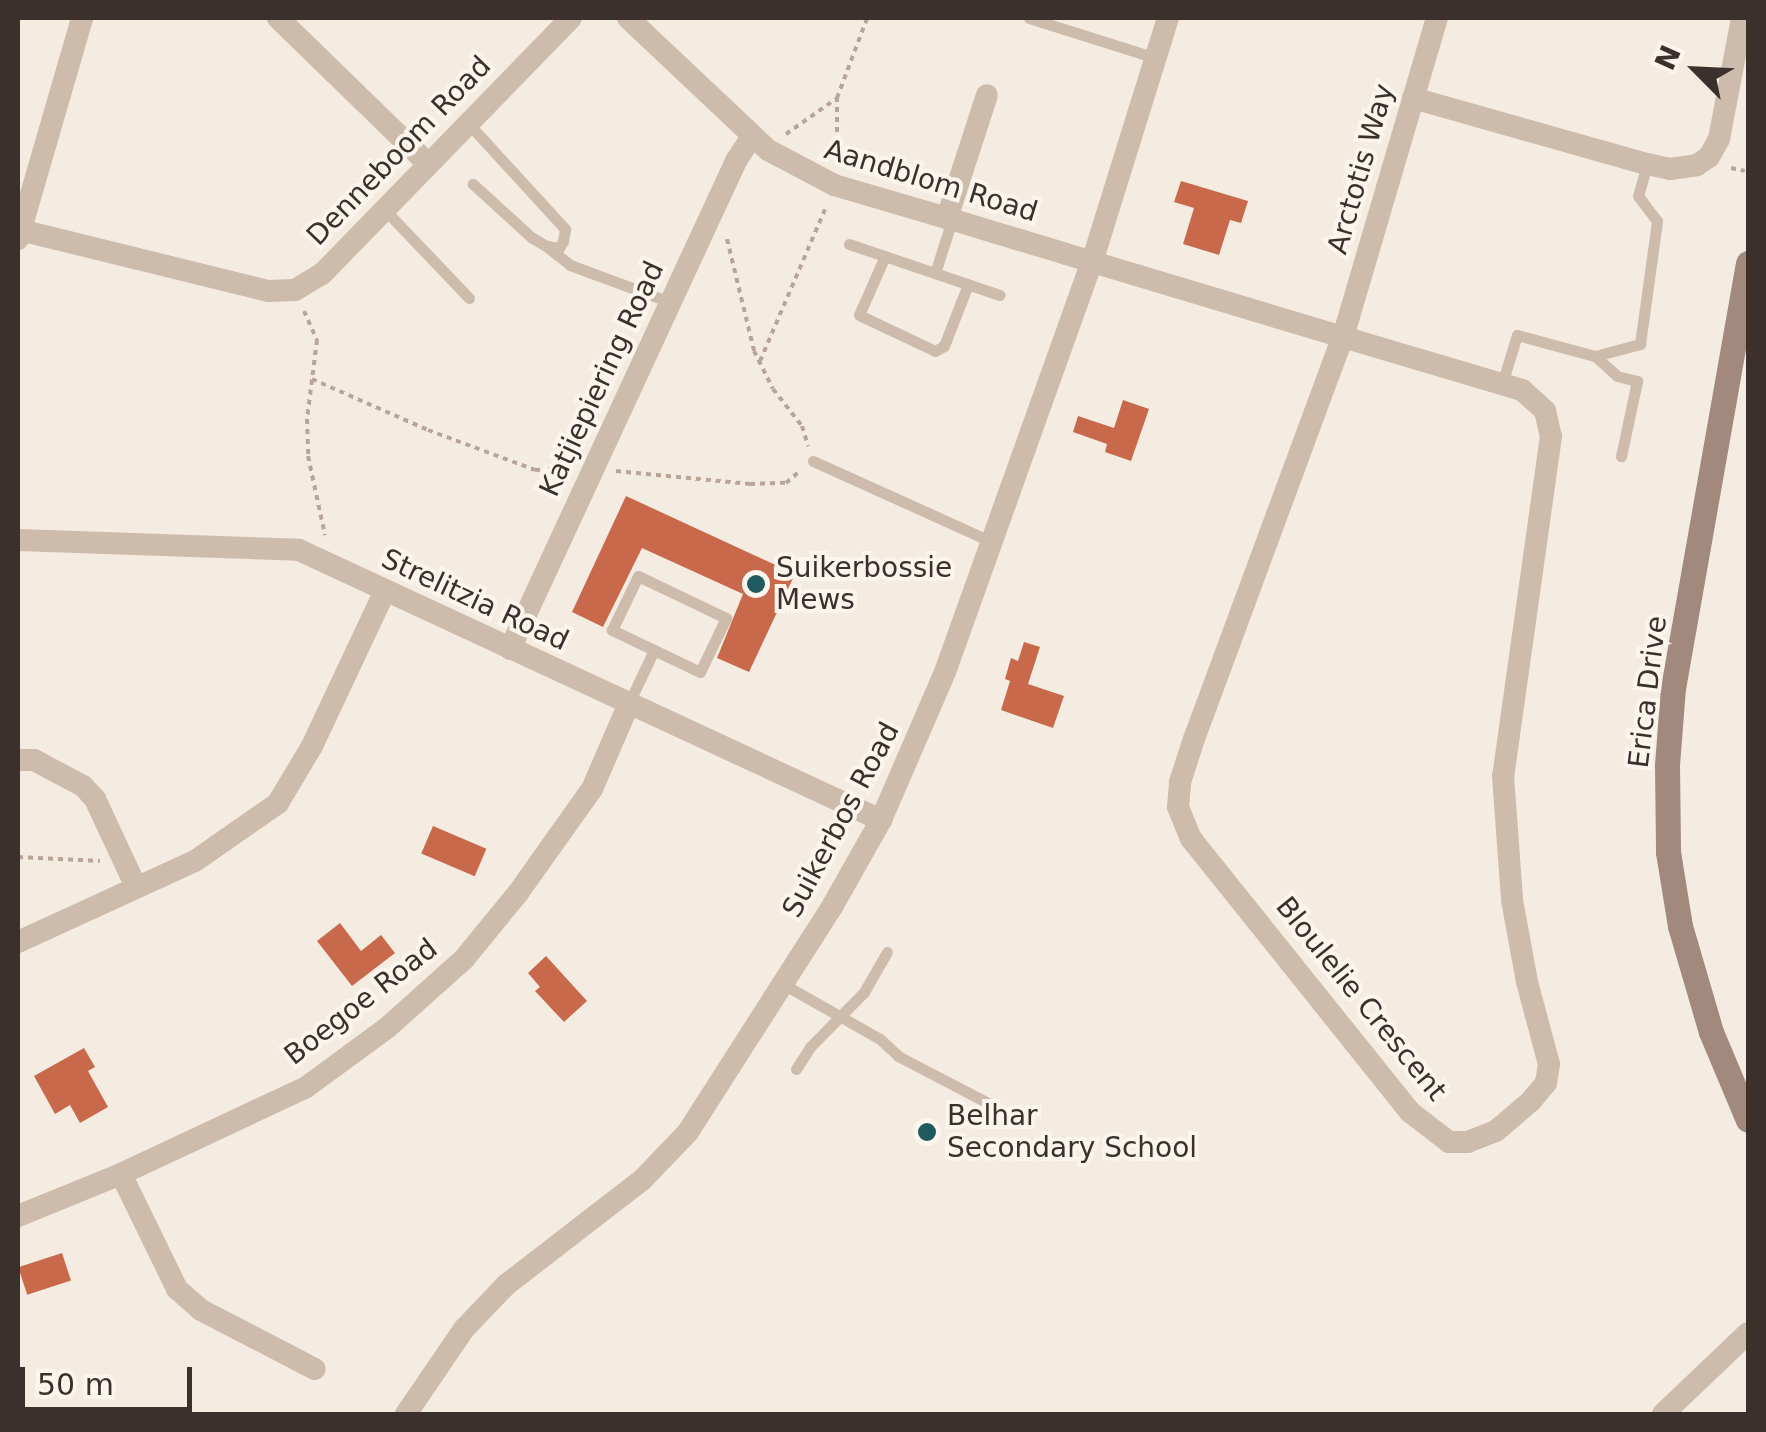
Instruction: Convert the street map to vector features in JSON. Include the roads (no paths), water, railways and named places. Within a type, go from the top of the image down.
[{"type":"main road","name":"Erica Drive","points":[[1748,263],[1674,687],[1667,765],[1668,852],[1680,926],[1701,1002],[1748,1120]]},
{"type":"street","points":[[19,235],[82,18]]},
{"type":"street","points":[[278,18],[428,164]]},
{"type":"street","name":"Denneboom Road","points":[[19,235],[270,291],[295,290],[322,274],[571,18]]},
{"type":"street","name":"Aandblom Road","points":[[628,18],[752,136],[796,169],[834,186],[1092,262]]},
{"type":"street","name":"Suikerbos Road","points":[[406,1414],[464,1329],[506,1285],[668,1156],[783,984],[881,820],[914,752],[992,542],[1092,262],[1168,18]]},
{"type":"street","name":"Arctotis Way","points":[[1342,336],[1437,18]]},
{"type":"street","points":[[1413,98],[1647,164],[1670,168],[1697,165],[1709,157],[1719,139],[1742,18]]},
{"type":"street","points":[[949,219],[987,95]]},
{"type":"street","name":"Katjiepiering Road","points":[[510,649],[670,302],[752,136]]},
{"type":"street","name":"Bloulelie Crescent","points":[[1092,262],[1342,336],[1522,390],[1546,411],[1551,436],[1503,776],[1512,900],[1527,982],[1550,1064],[1546,1083],[1496,1131],[1468,1142],[1449,1142],[1410,1112],[1191,839],[1178,807],[1180,782],[1189,754],[1342,336]]},
{"type":"street","name":"Strelitzia Road","points":[[18,540],[299,550],[628,706],[881,820]]},
{"type":"street","points":[[18,942],[195,862],[278,802],[312,746],[385,591]]},
{"type":"street","name":"Boegoe Road","points":[[18,1216],[121,1174],[304,1088],[388,1027],[464,959],[592,789],[628,706]]},
{"type":"street","points":[[18,760],[49,766],[83,786],[95,799],[136,887]]},
{"type":"street","points":[[121,1174],[177,1290],[200,1310],[316,1370]]},
{"type":"street","points":[[1662,1414],[1748,1333]]},
{"type":"lane","points":[[1029,18],[1156,58]]},
{"type":"lane","points":[[468,123],[565,228],[558,248],[546,246]]},
{"type":"lane","points":[[1595,356],[1640,344],[1657,221],[1638,196],[1647,164]]},
{"type":"lane","points":[[473,184],[570,266],[670,302]]},
{"type":"lane","points":[[384,210],[469,298]]},
{"type":"lane","points":[[935,273],[949,219]]},
{"type":"lane","points":[[849,244],[1000,295]]},
{"type":"lane","points":[[884,256],[859,315],[935,351],[944,346],[968,284]]},
{"type":"lane","points":[[1502,384],[1517,335],[1595,356],[1618,376],[1637,380],[1621,456]]},
{"type":"lane","points":[[812,461],[992,542]]},
{"type":"lane","points":[[638,576],[726,618],[700,672],[654,650],[612,630],[638,576]]},
{"type":"lane","points":[[628,706],[654,650]]},
{"type":"lane","points":[[796,1069],[839,1015],[864,992],[887,952]]},
{"type":"lane","points":[[783,984],[880,1039],[898,1056],[990,1104]]},
{"type":"place","name":"Suikerbossie Mews","points":[[756,584]]},
{"type":"place","name":"Belhar Secondary School","points":[[927,1132]]}]
